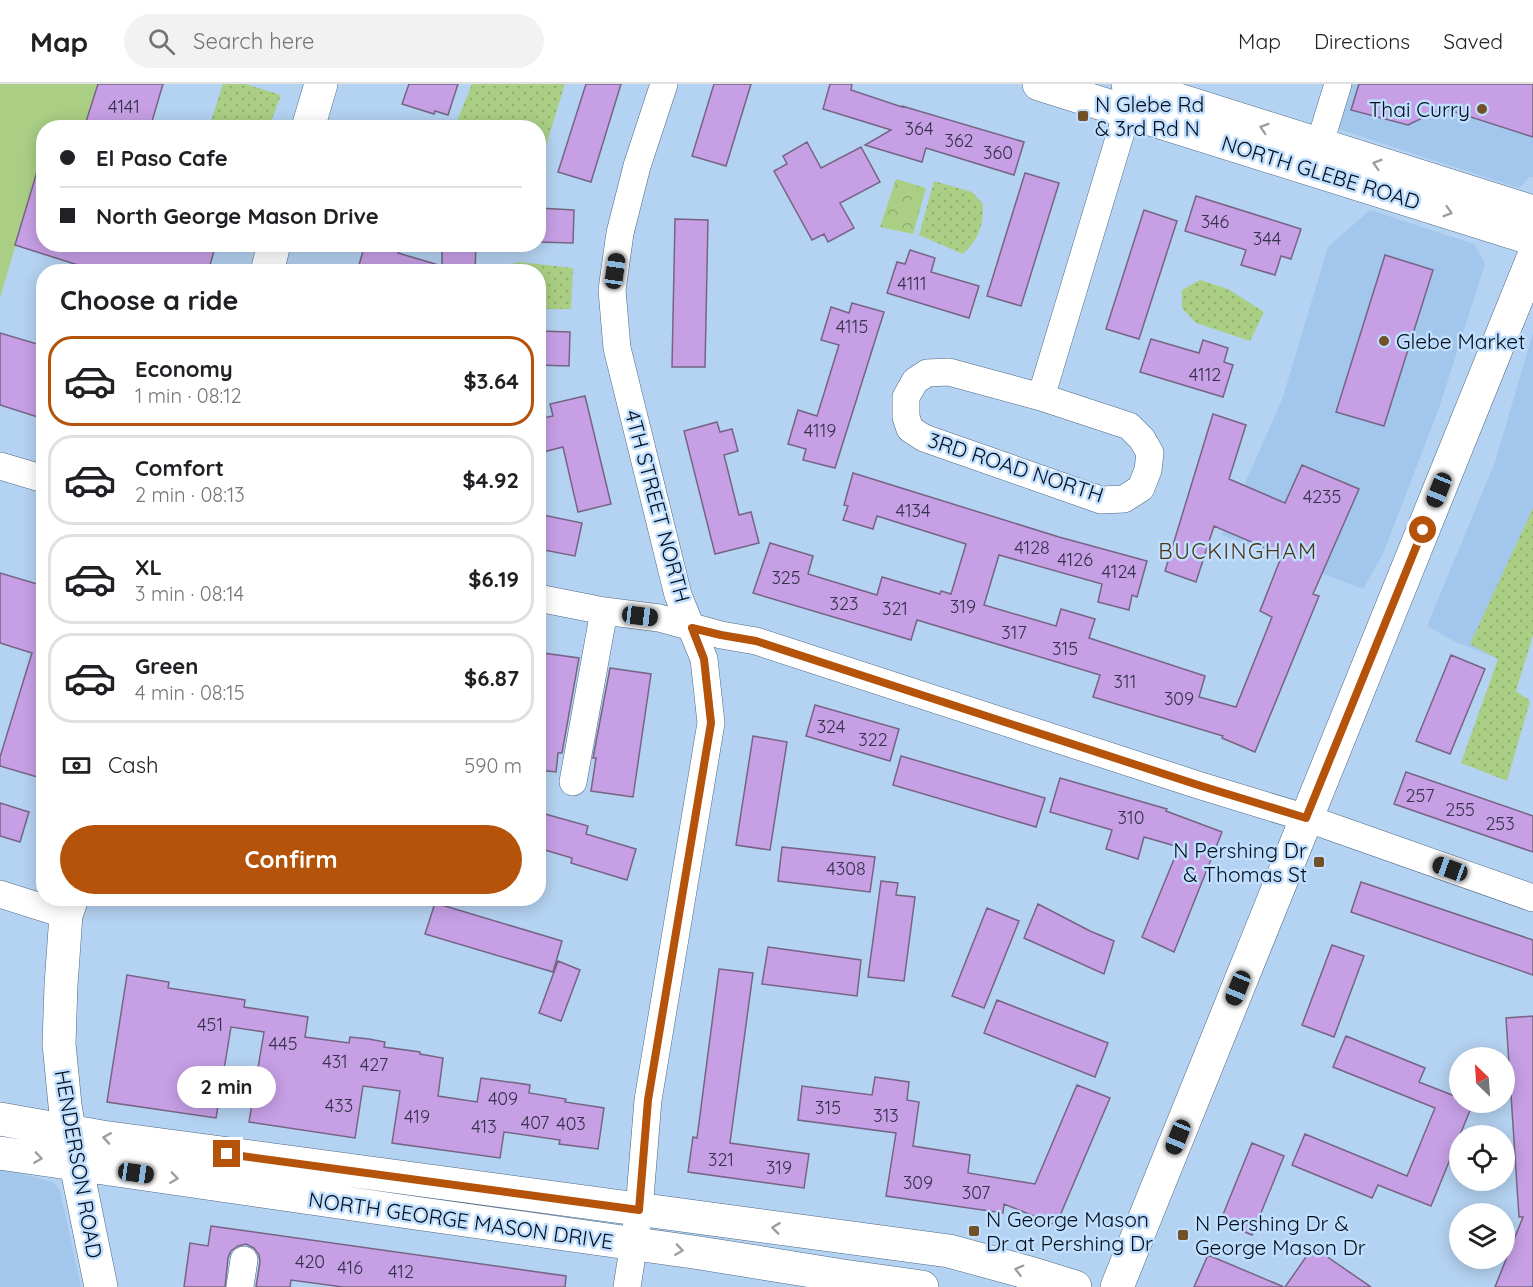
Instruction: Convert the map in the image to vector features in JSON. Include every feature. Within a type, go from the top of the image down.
[{"type":"main road","points":[[310,120],[321,84]]},
{"type":"main road","name":"NORTH GLEBE ROAD","points":[[1039,84],[1130,94],[1316,158],[1533,239]]},
{"type":"main road","name":"NORTH GLEBE ROAD","points":[[1316,158],[1533,212]]},
{"type":"main road","points":[[1117,1287],[1533,258]]},
{"type":"main road","name":"HENDERSON ROAD","points":[[69,907],[61,985],[59,1044],[69,1130],[101,1287]]},
{"type":"main road","name":"NORTH GEORGE MASON DRIVE","points":[[0,1119],[113,1139],[949,1251],[1075,1287]]},
{"type":"main road","name":"NORTH GEORGE MASON DRIVE","points":[[0,1153],[922,1287]]},
{"type":"street","name":"4TH STREET NORTH","points":[[627,1287],[639,1210],[648,1100],[711,723],[704,659],[678,595],[617,348],[612,290],[620,233],[637,166],[664,84]]},
{"type":"street","points":[[1316,158],[1338,84]]},
{"type":"street","points":[[1041,397],[1130,94]]},
{"type":"street","name":"3RD ROAD NORTH","points":[[949,372],[1041,397],[1129,426],[1142,439],[1150,453],[1148,470],[1141,488],[1124,499],[1101,500],[924,438],[910,429],[906,417],[906,397],[915,381],[927,373],[949,372]]},
{"type":"street","points":[[0,466],[36,477]]},
{"type":"street","points":[[546,600],[604,611],[658,618],[721,635],[756,641],[1306,818],[1533,898]]},
{"type":"street","points":[[573,782],[604,611]]},
{"type":"street","points":[[0,894],[36,901]]},
{"type":"street","points":[[244,1260],[240,1287],[246,1287]]},
{"type":"shaded area","points":[[1351,84],[1533,84],[1533,177],[1530,177],[1519,188],[1338,129]]},
{"type":"shaded area","points":[[1370,210],[1474,244],[1485,264],[1439,408],[1383,554],[1363,589],[1222,535],[1282,400],[1328,247]]},
{"type":"shaded area","points":[[1533,333],[1533,597],[1512,664],[1456,642],[1427,626],[1495,462]]},
{"type":"shaded area","points":[[0,1170],[53,1182],[60,1190],[81,1287],[0,1287]]},
{"type":"green space","points":[[0,84],[98,84],[86,120],[36,120],[36,183],[34,183],[0,298]]},
{"type":"green space","points":[[223,84],[245,84],[281,95],[272,120],[211,120]]},
{"type":"green space","points":[[472,84],[565,84],[546,145],[546,120],[457,120]]},
{"type":"green space","points":[[896,179],[926,188],[913,234],[880,227]]},
{"type":"green space","points":[[934,181],[972,192],[983,204],[979,232],[963,254],[919,235]]},
{"type":"green space","points":[[519,262],[537,264],[512,264]]},
{"type":"green space","points":[[546,265],[573,268],[571,309],[546,309]]},
{"type":"green space","points":[[1200,280],[1228,289],[1264,312],[1250,341],[1196,323],[1182,308],[1182,290]]},
{"type":"green space","points":[[1533,508],[1533,635],[1516,691],[1530,701],[1507,781],[1461,763],[1498,659],[1470,644]]},
{"type":"building","points":[[98,84],[163,84],[152,120],[87,120]]},
{"type":"building","points":[[409,84],[458,84],[448,115],[435,111],[434,114],[402,104]]},
{"type":"building","points":[[586,84],[621,84],[591,182],[558,172]]},
{"type":"building","points":[[714,84],[751,84],[726,166],[692,156]]},
{"type":"building","points":[[830,84],[852,84],[851,90],[1024,142],[1014,175],[926,148],[922,162],[865,145],[891,130],[823,109]]},
{"type":"building","points":[[1359,84],[1533,84],[1533,137],[1443,108],[1408,125],[1351,110]]},
{"type":"building","points":[[807,142],[821,168],[861,147],[880,182],[840,203],[854,228],[828,242],[824,234],[812,240],[774,171],[787,164],[783,156]]},
{"type":"building","points":[[1025,173],[1059,183],[1021,306],[987,296]]},
{"type":"building","points":[[36,175],[36,252],[15,245]]},
{"type":"building","points":[[1196,196],[1301,229],[1291,259],[1281,256],[1275,275],[1241,265],[1246,250],[1185,231]]},
{"type":"building","points":[[546,208],[574,210],[573,243],[546,242]]},
{"type":"building","points":[[1144,210],[1177,221],[1139,339],[1106,329]]},
{"type":"building","points":[[675,219],[708,220],[705,367],[672,367]]},
{"type":"building","points":[[910,250],[935,258],[931,272],[979,286],[969,318],[887,293],[897,262],[905,264]]},
{"type":"building","points":[[37,252],[214,252],[210,264],[75,264]]},
{"type":"building","points":[[363,252],[398,252],[435,264],[359,264]]},
{"type":"building","points":[[442,252],[476,252],[475,264],[442,264]]},
{"type":"building","name":"Glebe Market","points":[[1385,255],[1433,270],[1384,426],[1336,412]]},
{"type":"building","points":[[852,303],[884,312],[835,468],[803,460],[806,449],[788,444],[798,410],[817,416],[839,345],[821,340],[831,307],[849,313]]},
{"type":"building","points":[[546,331],[570,332],[569,366],[546,365]]},
{"type":"building","points":[[0,333],[36,344],[36,416],[0,405]]},
{"type":"building","points":[[1151,339],[1199,353],[1203,340],[1228,348],[1224,362],[1233,365],[1223,397],[1140,372]]},
{"type":"building","points":[[585,396],[611,504],[578,512],[563,447],[546,451],[546,417],[553,416],[550,404]]},
{"type":"building","points":[[1213,414],[1246,425],[1229,479],[1285,503],[1302,465],[1359,489],[1313,594],[1319,596],[1255,752],[1222,738],[1223,736],[1093,697],[1100,675],[917,620],[911,640],[753,593],[770,543],[813,556],[808,574],[877,595],[882,577],[940,594],[941,591],[951,594],[966,544],[877,516],[873,529],[843,520],[848,506],[844,505],[853,473],[1059,537],[1147,561],[1137,597],[1132,595],[1129,610],[1098,602],[1102,584],[999,555],[984,605],[1056,626],[1061,609],[1095,619],[1089,638],[1205,676],[1199,697],[1236,707],[1272,617],[1260,611],[1282,555],[1214,526],[1196,582],[1165,571]]},
{"type":"building","points":[[717,422],[720,432],[732,429],[738,451],[724,455],[739,515],[751,512],[759,543],[715,554],[684,431]]},
{"type":"building","points":[[546,516],[582,523],[575,556],[546,551]]},
{"type":"building","points":[[0,573],[36,584],[36,777],[0,766],[0,757],[32,653],[0,643]]},
{"type":"building","points":[[546,653],[579,658],[562,753],[558,753],[556,772],[546,771]]},
{"type":"building","points":[[1451,655],[1485,669],[1450,754],[1416,741]]},
{"type":"building","points":[[610,668],[651,674],[633,797],[591,791],[596,758],[593,758]]},
{"type":"building","points":[[815,705],[899,729],[890,761],[806,736]]},
{"type":"building","points":[[753,736],[787,742],[770,850],[736,845]]},
{"type":"building","points":[[901,756],[1045,798],[1036,827],[893,785]]},
{"type":"building","points":[[1406,772],[1533,816],[1533,852],[1394,804]]},
{"type":"building","points":[[1060,778],[1167,809],[1166,811],[1222,832],[1174,952],[1142,937],[1179,847],[1144,837],[1138,859],[1106,849],[1112,830],[1050,812]]},
{"type":"building","points":[[0,803],[29,812],[20,842],[0,836]]},
{"type":"building","points":[[546,814],[588,826],[586,834],[636,849],[627,880],[571,863],[572,858],[546,850]]},
{"type":"building","points":[[782,847],[875,857],[870,892],[778,881]]},
{"type":"building","points":[[881,881],[898,883],[896,895],[915,897],[904,981],[868,977]]},
{"type":"building","points":[[1361,882],[1533,940],[1533,975],[1351,912]]},
{"type":"building","points":[[1038,904],[1114,941],[1104,974],[1024,938]]},
{"type":"building","points":[[434,906],[445,906],[562,941],[553,972],[425,934]]},
{"type":"building","points":[[987,908],[1019,921],[984,1008],[952,996]]},
{"type":"building","points":[[1332,945],[1364,956],[1334,1037],[1302,1025]]},
{"type":"building","points":[[768,947],[861,960],[857,996],[762,984]]},
{"type":"building","points":[[558,961],[580,970],[561,1021],[539,1013]]},
{"type":"building","points":[[719,969],[753,973],[730,1143],[809,1154],[804,1188],[688,1172],[693,1137],[697,1138]]},
{"type":"building","points":[[127,975],[169,982],[168,988],[245,1000],[244,1007],[308,1017],[305,1037],[349,1043],[350,1037],[369,1039],[385,1042],[384,1047],[443,1058],[438,1096],[477,1102],[481,1078],[530,1085],[529,1093],[604,1108],[598,1149],[559,1144],[560,1140],[504,1132],[500,1158],[392,1143],[400,1091],[363,1086],[355,1138],[249,1122],[264,1032],[231,1027],[216,1118],[107,1102]]},
{"type":"building","points":[[997,1000],[1108,1043],[1095,1077],[984,1033]]},
{"type":"building","points":[[1533,1016],[1533,1287],[1495,1287],[1502,1269],[1515,1269],[1515,1237],[1523,1217],[1519,1217],[1515,1125],[1513,1125],[1512,1113],[1515,1113],[1515,1047],[1508,1047],[1506,1018]]},
{"type":"building","points":[[1346,1036],[1425,1068],[1419,1082],[1449,1094],[1449,1113],[1469,1113],[1464,1125],[1449,1125],[1449,1162],[1431,1206],[1378,1185],[1372,1198],[1292,1165],[1305,1134],[1407,1176],[1435,1108],[1333,1067]]},
{"type":"building","points":[[875,1077],[909,1082],[907,1100],[919,1102],[913,1146],[970,1155],[968,1173],[1035,1184],[1077,1085],[1110,1098],[1056,1225],[1004,1204],[1003,1213],[886,1196],[896,1133],[798,1120],[802,1086],[872,1095]]},
{"type":"building","points":[[1252,1143],[1284,1156],[1252,1235],[1220,1222]]},
{"type":"building","points":[[211,1226],[566,1276],[565,1287],[343,1287],[291,1280],[290,1287],[256,1287],[259,1255],[254,1248],[246,1244],[231,1251],[228,1258],[225,1287],[184,1287],[190,1243],[208,1246]]},
{"type":"building","points":[[1313,1247],[1371,1287],[1285,1287]]},
{"type":"building","points":[[1208,1255],[1284,1287],[1194,1287]]},
{"type":"place","name":"Thai Curry","points":[[1482,109]]},
{"type":"place","name":"N Glebe Rd & 3rd Rd N","points":[[1083,116]]},
{"type":"place","name":"Glebe Market","points":[[1384,341]]},
{"type":"place","name":"N Pershing Dr & Thomas St","points":[[1319,862]]},
{"type":"place","name":"N George Mason Dr at Pershing Dr","points":[[974,1231]]},
{"type":"place","name":"N Pershing Dr & George Mason Dr","points":[[1183,1235]]},
{"type":"district","name":"BUCKINGHAM","points":[[1238,551]]},
{"type":"route","points":[[227,1154],[639,1210],[648,1100],[711,723],[704,659],[692,628],[756,641],[1306,818],[1423,530]]}]
